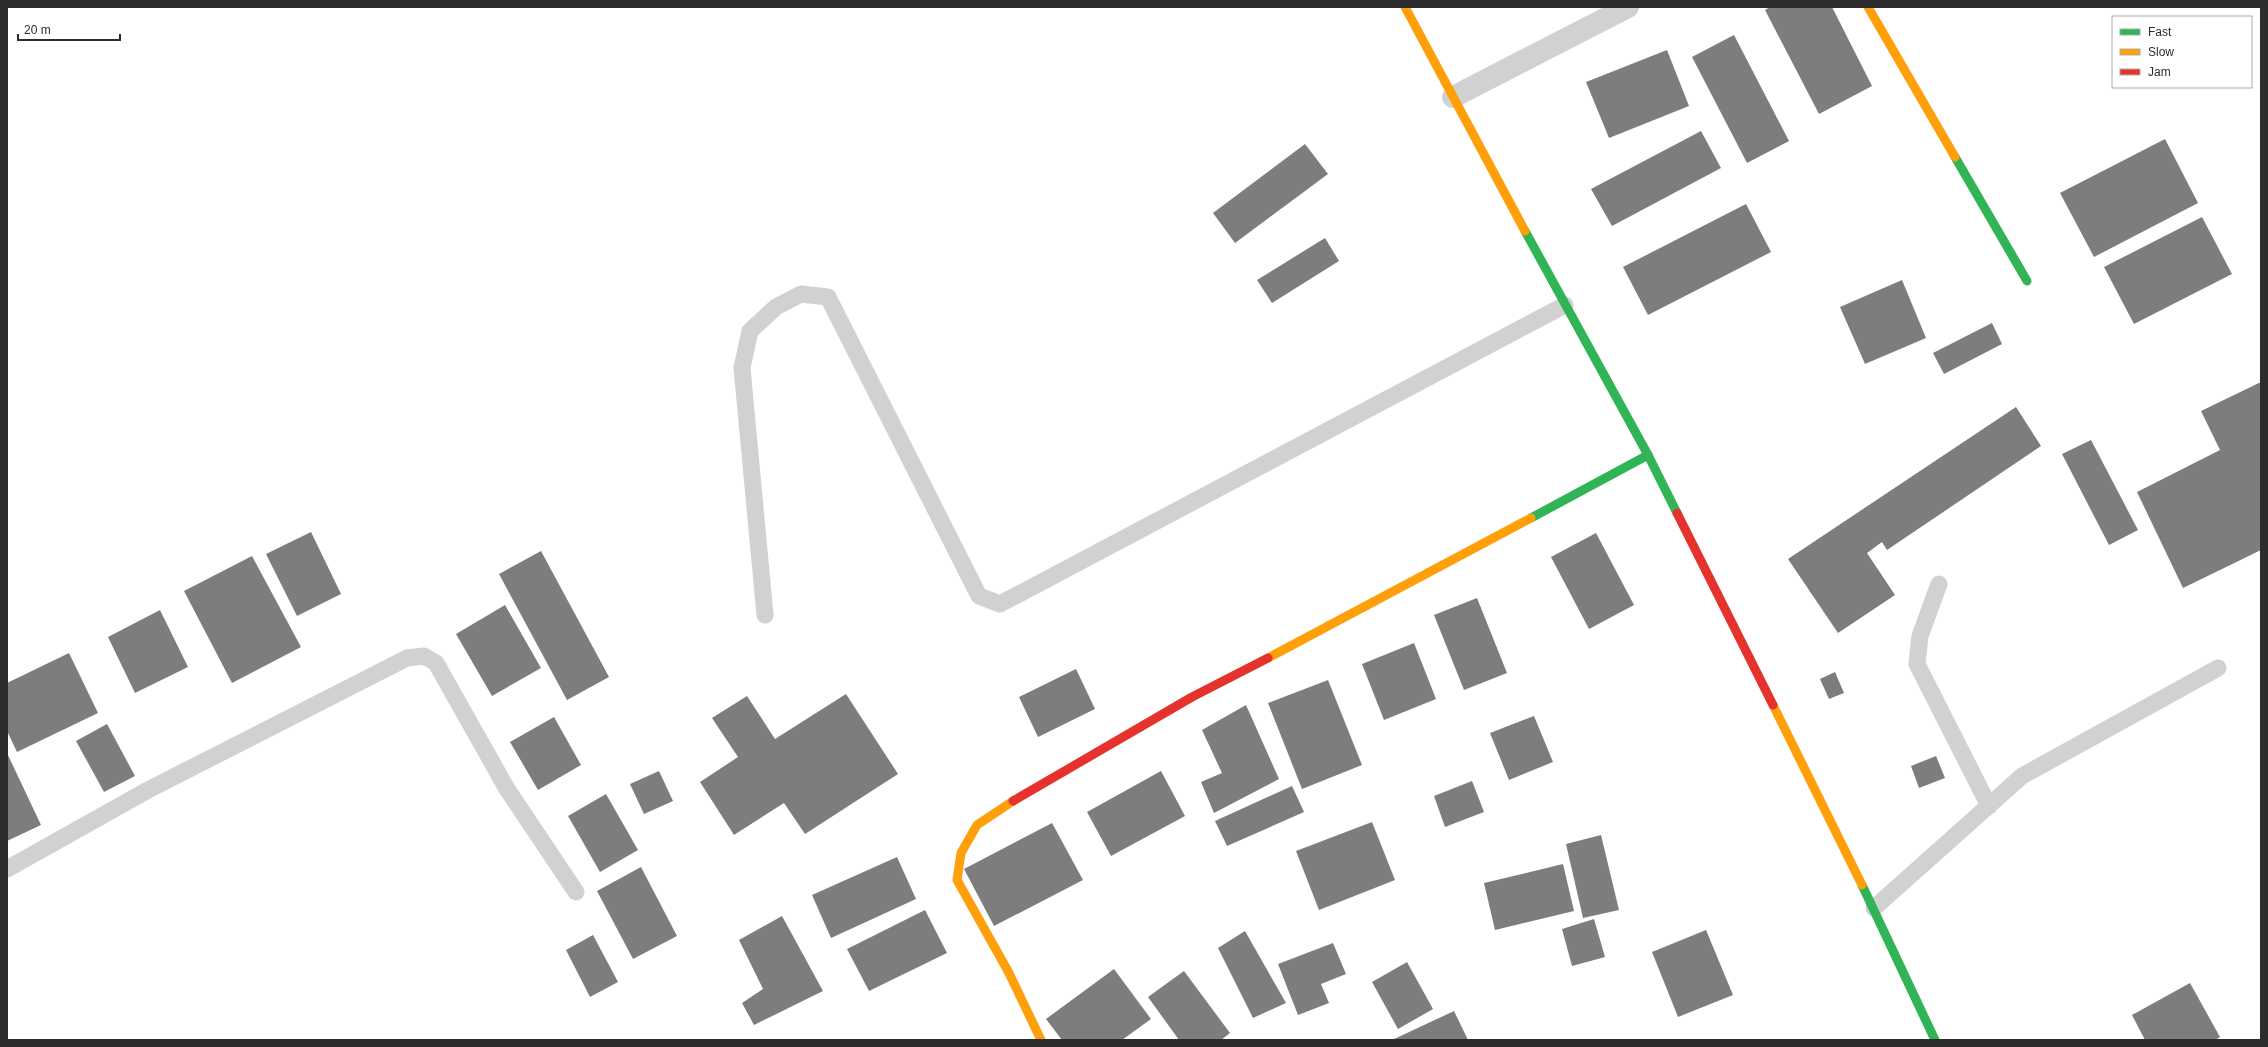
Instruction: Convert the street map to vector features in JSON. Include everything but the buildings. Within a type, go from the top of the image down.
[{"type":"street","points":[[1405,7],[1565,305],[1648,454],[1874,908],[1935,1040]]},
{"type":"street","points":[[1454,97],[1628,7]]},
{"type":"street","points":[[1868,7],[2027,281]]},
{"type":"street","points":[[1040,1040],[1009,973],[957,880],[961,853],[977,825],[1028,790],[1192,698],[1329,627],[1648,454]]},
{"type":"lane","points":[[766,615],[742,368],[750,331],[776,307],[801,294],[828,297],[980,596],[1000,604],[1565,305]]},
{"type":"lane","points":[[1939,584],[1920,636],[1917,664],[1989,806]]},
{"type":"lane","points":[[7,869],[148,790],[407,658],[424,656],[436,663],[507,789],[576,892]]},
{"type":"lane","points":[[1874,908],[2022,776],[2218,668]]},
{"type":"traffic: fast","points":[[1955,157],[2027,281]]},
{"type":"traffic: fast","points":[[1525,231],[1648,455],[1677,513]]},
{"type":"traffic: fast","points":[[1531,518],[1648,455]]},
{"type":"traffic: fast","points":[[1862,885],[1935,1040]]},
{"type":"traffic: slow","points":[[1405,7],[1525,231]]},
{"type":"traffic: slow","points":[[1868,7],[1955,157]]},
{"type":"traffic: slow","points":[[1268,658],[1531,518]]},
{"type":"traffic: slow","points":[[1773,705],[1862,885]]},
{"type":"traffic: slow","points":[[1013,801],[977,825],[961,853],[957,880],[1009,973],[1041,1040]]},
{"type":"traffic: jam","points":[[1677,513],[1773,705]]},
{"type":"traffic: jam","points":[[1013,801],[1192,697],[1268,658]]}]
